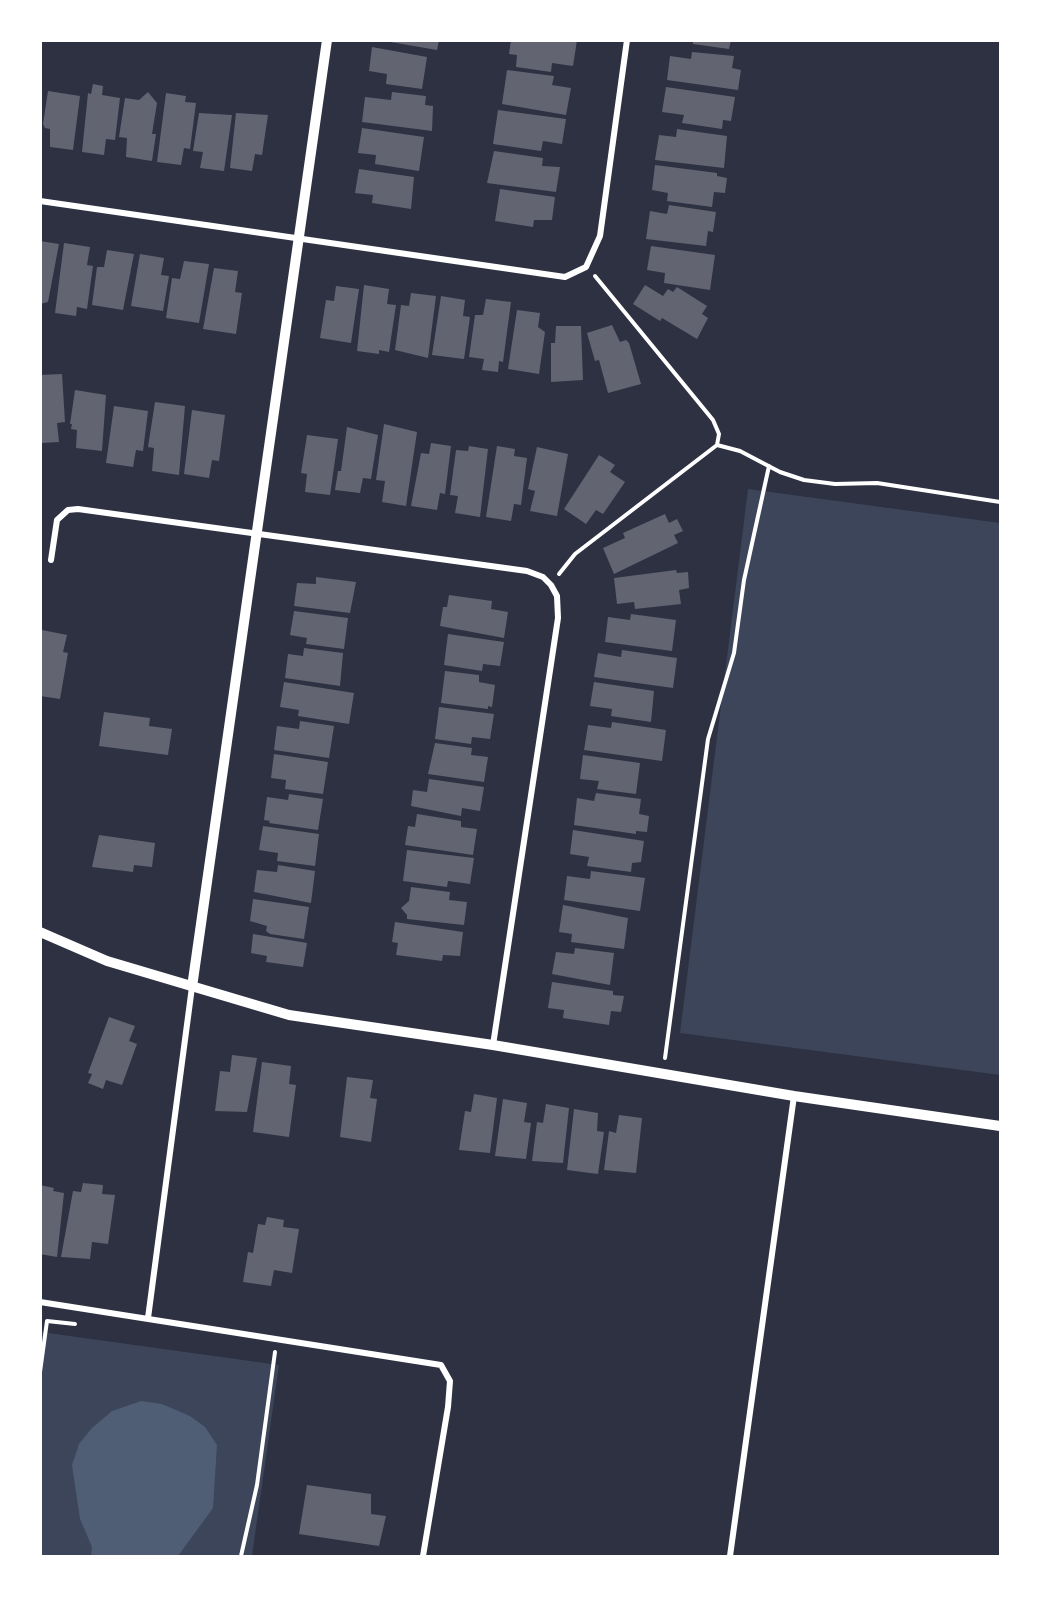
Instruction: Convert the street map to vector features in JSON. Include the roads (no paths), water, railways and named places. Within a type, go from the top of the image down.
[{"type":"street","points":[[147,1318],[327,40]]},
{"type":"street","points":[[40,201],[565,277],[586,267],[600,236],[627,40]]},
{"type":"street","points":[[51,560],[57,520],[68,510],[258,533],[526,571],[543,577],[551,585],[557,596],[558,618],[493,1045]]},
{"type":"street","points":[[40,932],[107,961],[289,1015],[493,1045],[794,1096],[1000,1126]]},
{"type":"street","points":[[730,1557],[794,1096]]},
{"type":"street","points":[[40,1302],[441,1365],[450,1381],[448,1407],[423,1557]]}]
